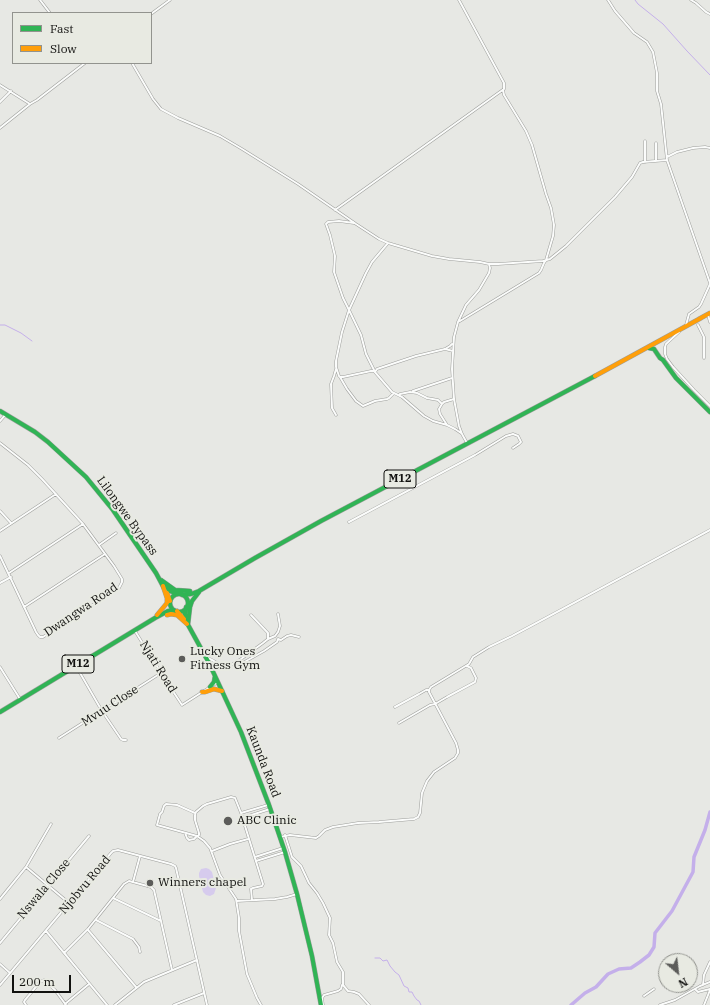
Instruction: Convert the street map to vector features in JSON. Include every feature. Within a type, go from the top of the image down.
[{"type":"main road","name":"M12","points":[[599,373],[686,325],[709,315]]},
{"type":"main road","name":"M12","points":[[157,616],[168,612],[182,611],[192,597],[199,591],[249,561],[701,318]]},
{"type":"main road","points":[[657,350],[660,343],[673,334]]},
{"type":"main road","points":[[654,343],[663,360],[676,378],[710,412]]},
{"type":"main road","points":[[639,352],[652,348],[663,360]]},
{"type":"main road","name":"Lilongwe Bypass","points":[[0,411],[35,432],[68,459],[86,477],[110,507],[160,579],[170,591],[177,594]]},
{"type":"main road","points":[[160,579],[175,590],[199,591]]},
{"type":"main road","name":"Lilongwe Bypass","points":[[160,579],[170,602]]},
{"type":"main road","points":[[157,616],[167,603],[163,586]]},
{"type":"main road","name":"M12","points":[[0,712],[157,616],[167,608],[173,597],[177,594],[191,594],[199,591]]},
{"type":"main road","points":[[188,625],[190,607],[199,591]]},
{"type":"main road","points":[[182,595],[186,598],[187,606]]},
{"type":"main road","points":[[170,602],[175,611]]},
{"type":"main road","name":"Kaunda Road","points":[[187,606],[185,614],[188,625]]},
{"type":"main road","name":"Kaunda Road","points":[[175,611],[182,616],[188,625],[218,682],[241,732],[270,807],[297,894],[322,1005]]},
{"type":"main road","points":[[157,616],[174,614],[188,625]]},
{"type":"main road","points":[[210,687],[214,682],[215,676]]},
{"type":"main road","points":[[202,692],[214,689],[222,691]]},
{"type":"street","points":[[40,0],[49,12]]},
{"type":"street","points":[[152,13],[170,0]]},
{"type":"street","points":[[458,322],[537,275],[546,260],[554,227],[551,208],[532,145],[526,131],[504,95],[504,83],[459,0]]},
{"type":"street","points":[[608,0],[634,33],[647,42],[654,52],[667,157],[710,283],[699,307],[689,314],[686,325]]},
{"type":"street","points":[[691,0],[710,14]]},
{"type":"street","points":[[0,128],[84,64]]},
{"type":"street","points":[[133,64],[161,110],[215,134],[237,146],[298,184],[379,239],[432,256],[489,264],[546,260],[553,257],[566,246],[604,209],[628,182],[640,163],[668,160]]},
{"type":"street","points":[[1,86],[30,104]]},
{"type":"street","points":[[335,210],[504,89]]},
{"type":"street","points":[[0,102],[11,91]]},
{"type":"street","points":[[645,141],[646,162]]},
{"type":"street","points":[[656,143],[656,161]]},
{"type":"street","points":[[667,157],[677,152],[693,148],[710,148]]},
{"type":"street","points":[[356,224],[339,221],[328,222],[326,224],[335,256],[334,272],[343,298],[361,335],[366,354],[375,372],[394,393],[398,394],[410,392],[452,378]]},
{"type":"street","points":[[336,415],[332,408],[331,384],[336,368],[342,332],[349,310],[366,273],[372,262],[388,243]]},
{"type":"street","points":[[467,444],[462,434],[454,399],[452,378],[453,343],[458,322],[466,306],[480,290],[487,279],[490,270],[489,264]]},
{"type":"street","points":[[710,322],[709,315],[678,333],[666,344],[664,350],[672,367],[710,406]]},
{"type":"street","points":[[698,325],[704,337],[704,358]]},
{"type":"street","points":[[340,377],[371,371],[375,372],[380,368],[445,349],[453,343]]},
{"type":"street","points":[[445,349],[453,352]]},
{"type":"street","points":[[336,368],[337,373],[347,389],[356,401],[363,406],[375,401],[389,398],[394,393]]},
{"type":"street","points":[[410,392],[438,400],[442,404]]},
{"type":"street","points":[[398,394],[429,419],[447,425],[462,434]]},
{"type":"street","points":[[447,425],[439,412],[439,409],[442,404],[454,399]]},
{"type":"street","points":[[0,421],[7,414]]},
{"type":"street","points":[[348,522],[475,455],[506,436],[513,434],[518,436],[521,442],[513,448]]},
{"type":"street","points":[[0,443],[28,466],[56,494],[83,524],[105,554],[24,607],[0,556]]},
{"type":"street","points":[[0,531],[56,494]]},
{"type":"street","points":[[0,511],[11,523]]},
{"type":"street","points":[[9,573],[83,524]]},
{"type":"street","points":[[395,707],[426,690],[429,690],[431,687],[469,664],[473,657],[489,647],[710,530]]},
{"type":"street","points":[[99,545],[116,533]]},
{"type":"street","name":"Dwangwa Road","points":[[24,607],[40,637],[119,588],[122,579],[105,554]]},
{"type":"street","points":[[0,583],[11,577]]},
{"type":"street","points":[[206,659],[208,658],[226,668],[242,658],[278,632],[280,626],[278,614]]},
{"type":"street","points":[[251,615],[268,633],[268,639]]},
{"type":"street","name":"Njati Road","points":[[135,630],[182,705],[202,692]]},
{"type":"street","points":[[239,665],[264,651],[279,639],[291,635],[299,637]]},
{"type":"street","points":[[273,637],[279,639]]},
{"type":"street","points":[[76,665],[102,711],[121,739],[126,740]]},
{"type":"street","points":[[399,723],[475,682],[476,678],[471,668],[466,666]]},
{"type":"street","points":[[0,667],[20,699]]},
{"type":"street","name":"Mvuu Close","points":[[59,738],[161,673]]},
{"type":"street","points":[[202,692],[218,682]]},
{"type":"street","points":[[280,837],[290,835],[316,838],[325,830],[337,826],[418,818],[420,815],[422,792],[429,778],[434,772],[452,760],[458,753],[456,743],[429,690]]},
{"type":"street","points":[[195,813],[205,805],[232,797],[236,800],[263,884],[261,887],[251,889],[252,900]]},
{"type":"street","points":[[195,813],[177,805],[167,803],[160,814],[157,825],[197,836],[206,843],[212,851],[220,875],[237,901],[239,930],[246,974],[261,1005]]},
{"type":"street","points":[[241,813],[270,807]]},
{"type":"street","points":[[242,818],[270,807]]},
{"type":"street","points":[[185,832],[189,840],[194,839],[199,834],[195,821],[195,813]]},
{"type":"street","points":[[0,899],[26,867],[51,824]]},
{"type":"street","name":"Nswala Close","points":[[0,943],[89,836]]},
{"type":"street","points":[[285,836],[292,857],[301,866],[307,880],[319,896],[330,918],[329,935],[333,943],[337,962],[343,972],[343,984],[341,989],[338,992],[324,995],[322,998],[322,1005]]},
{"type":"street","points":[[212,851],[248,839]]},
{"type":"street","name":"Njobvu Road","points":[[0,985],[114,851],[118,850],[175,866],[198,960],[207,1005]]},
{"type":"street","points":[[255,857],[284,850]]},
{"type":"street","points":[[256,861],[284,850]]},
{"type":"street","points":[[133,882],[140,856]]},
{"type":"street","points":[[26,867],[69,903]]},
{"type":"street","points":[[64,953],[96,920],[128,881],[154,889],[172,970]]},
{"type":"street","points":[[237,901],[287,897],[297,894]]},
{"type":"street","points":[[113,898],[161,921]]},
{"type":"street","points":[[96,920],[133,939],[140,952]]},
{"type":"street","points":[[88,929],[136,988]]},
{"type":"street","points":[[46,931],[107,1005]]},
{"type":"street","points":[[115,1005],[144,982],[198,960]]},
{"type":"street","points":[[702,984],[710,962]]},
{"type":"street","points":[[0,964],[10,973]]},
{"type":"street","points":[[26,1005],[24,1002],[25,1000],[40,982],[44,980],[55,990],[66,1004],[89,984]]},
{"type":"street","points":[[698,987],[710,982]]},
{"type":"street","points":[[343,984],[348,991],[359,994],[369,1005]]},
{"type":"street","points":[[644,996],[654,989]]},
{"type":"street","points":[[698,992],[710,990]]},
{"type":"street","points":[[704,1005],[710,990]]},
{"type":"street","points":[[174,1005],[204,992]]},
{"type":"street","points":[[660,1005],[675,1000],[688,993]]},
{"type":"shaded area","points":[[206,868],[212,872],[216,888],[214,894],[210,896],[203,892],[199,876],[201,869]]},
{"type":"waterway","points":[[635,0],[663,24],[710,75]]},
{"type":"waterway","points":[[0,325],[5,325],[21,333],[32,341]]},
{"type":"waterway","points":[[571,1005],[585,993],[596,987],[608,974],[619,969],[631,968],[649,955],[654,947],[655,933],[672,911],[693,872],[694,857],[705,830],[710,812]]},
{"type":"waterway","points":[[375,958],[380,958],[383,961],[387,960],[390,966],[399,975],[404,986],[408,988],[409,992],[412,992],[421,1005]]},
{"type":"traffic: fast","points":[[649,348],[654,349],[663,360]]},
{"type":"traffic: fast","points":[[663,360],[676,378],[710,412]]},
{"type":"traffic: fast","points":[[182,595],[199,591],[321,521],[595,376]]},
{"type":"traffic: fast","points":[[0,411],[35,432],[86,477],[113,510],[156,573],[164,588]]},
{"type":"traffic: fast","points":[[161,580],[175,590],[190,591]]},
{"type":"traffic: fast","points":[[165,585],[170,591],[177,594]]},
{"type":"traffic: fast","points":[[188,624],[192,601],[199,592]]},
{"type":"traffic: fast","points":[[179,594],[185,597],[188,603],[185,609],[179,612],[173,609],[170,603],[173,597],[179,594]]},
{"type":"traffic: fast","points":[[186,607],[185,614],[187,622]]},
{"type":"traffic: fast","points":[[0,712],[155,618],[168,611],[174,610]]},
{"type":"traffic: fast","points":[[187,623],[209,663],[241,732],[269,805],[297,894],[312,956],[321,1005]]},
{"type":"traffic: fast","points":[[210,687],[214,682],[215,676]]},
{"type":"traffic: slow","points":[[699,319],[710,313]]},
{"type":"traffic: slow","points":[[595,376],[701,318]]},
{"type":"traffic: slow","points":[[157,615],[167,603],[163,586]]},
{"type":"traffic: slow","points":[[167,593],[170,601]]},
{"type":"traffic: slow","points":[[177,611],[184,619]]},
{"type":"traffic: slow","points":[[167,615],[177,615],[187,624]]},
{"type":"traffic: slow","points":[[202,692],[214,689],[222,691]]},
{"type":"place","name":"Lucky Ones Fitness Gym","points":[[182,659]]},
{"type":"place","name":"ABC Clinic","points":[[228,821]]},
{"type":"place","name":"Winners chapel","points":[[150,883]]}]
